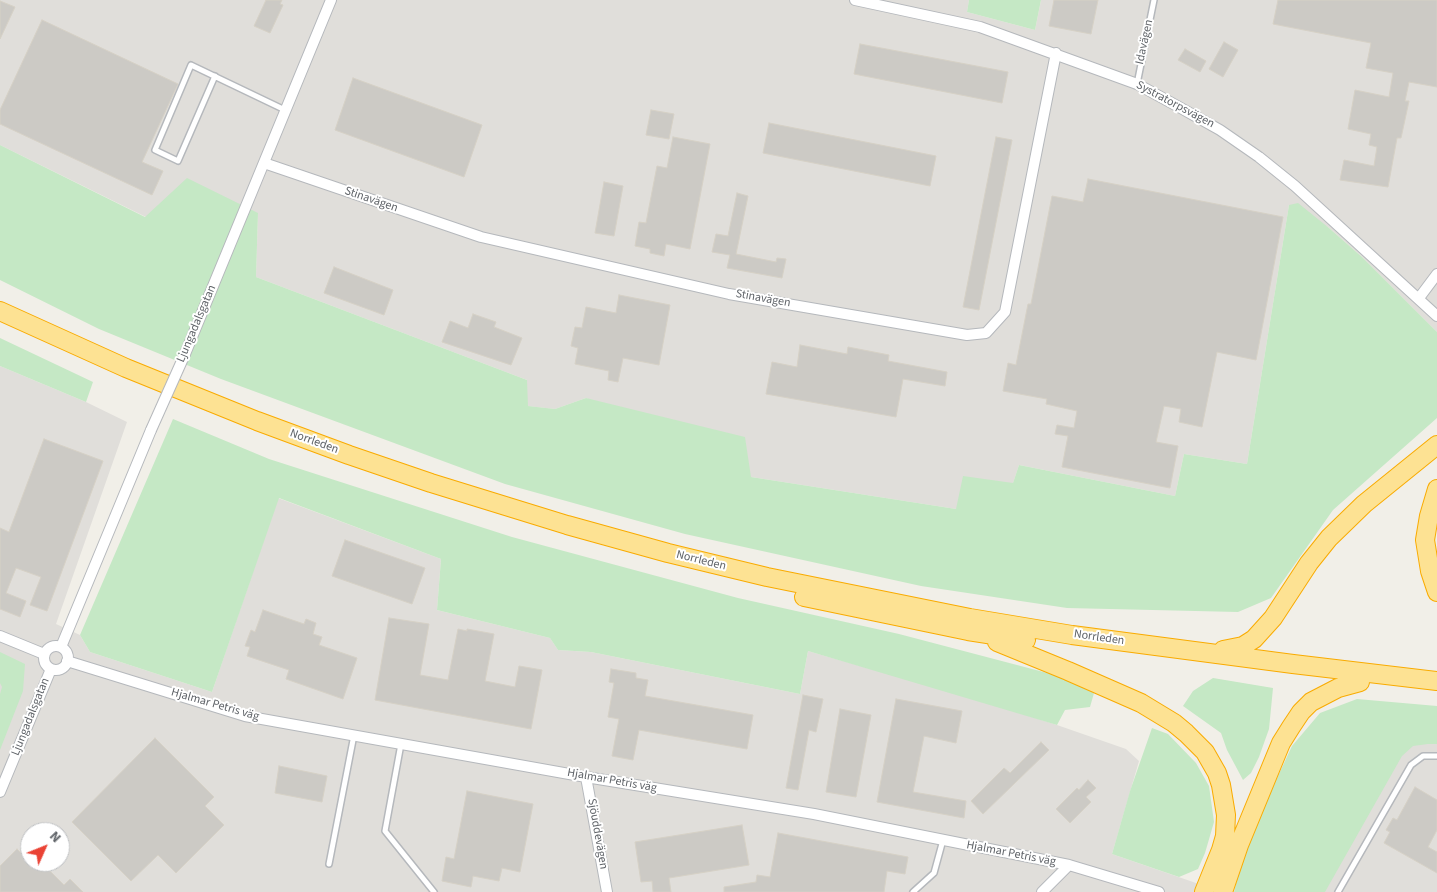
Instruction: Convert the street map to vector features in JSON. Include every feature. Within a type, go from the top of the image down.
[{"type":"highway","name":"Norrleden","points":[[0,311],[126,368],[257,421],[431,483],[567,525],[686,558],[856,597],[979,620],[1293,664],[1437,681]]},
{"type":"highway","name":"Norrleden","points":[[0,324],[122,378],[253,432],[428,495],[564,537],[744,584],[838,606],[968,631],[1097,650],[1437,692]]},
{"type":"highway","points":[[1208,652],[1244,646],[1254,639],[1273,618],[1309,563],[1329,538],[1364,504],[1437,445]]},
{"type":"highway","points":[[1437,489],[1429,516],[1426,540],[1430,571],[1437,592]]},
{"type":"highway","points":[[968,631],[1068,671],[1133,700],[1168,719],[1197,743],[1205,752],[1217,773],[1226,815],[1225,836],[1204,892]]},
{"type":"highway","points":[[1222,892],[1245,830],[1281,744],[1291,727],[1301,712],[1311,702],[1338,688],[1360,682]]},
{"type":"street","name":"Ljungadalsgatan","points":[[60,647],[185,354],[331,0]]},
{"type":"street","name":"Systratorpsvägen","points":[[855,0],[980,27],[1137,84],[1220,130],[1259,157],[1295,186],[1437,316]]},
{"type":"street","name":"Stinavägen","points":[[264,163],[481,237],[729,294],[967,335],[986,334],[1005,312],[1056,54]]},
{"type":"street","points":[[1419,298],[1437,274]]},
{"type":"street","points":[[0,636],[44,654]]},
{"type":"street","points":[[51,647],[60,647],[67,654],[68,661],[61,669],[51,669],[44,661],[44,654],[51,647]]},
{"type":"street","name":"Hjalmar Petris väg","points":[[68,661],[245,716],[586,777],[814,814],[1069,865],[1159,892]]},
{"type":"street","name":"Ljungadalsgatan","points":[[0,792],[51,669]]},
{"type":"street","name":"Sjöuddevägen","points":[[586,777],[607,892]]},
{"type":"street","points":[[1042,892],[1069,865]]},
{"type":"lane","name":"Idavägen","points":[[1137,84],[1154,0]]},
{"type":"lane","points":[[215,76],[178,161],[155,150],[191,65],[215,76],[286,110]]},
{"type":"lane","points":[[330,864],[354,735]]},
{"type":"lane","points":[[401,743],[385,831],[434,892]]},
{"type":"lane","points":[[1338,892],[1411,766],[1423,756],[1437,756]]},
{"type":"lane","points":[[913,892],[934,873],[943,840]]},
{"type":"shaded area","points":[[0,0],[969,0],[967,12],[1035,30],[1041,0],[1437,0],[1437,332],[1362,257],[1329,228],[1289,205],[1247,464],[1184,454],[1175,496],[1019,465],[1013,483],[956,509],[751,477],[586,398],[555,409],[527,406],[527,380],[256,277],[258,213],[146,217],[0,145]]},
{"type":"shaded area","points":[[0,366],[86,402],[127,422],[56,624],[80,635],[90,652],[212,692],[278,498],[441,559],[437,610],[550,638],[558,650],[591,652],[800,694],[808,651],[979,700],[1126,749],[1139,761],[1112,854],[1222,892],[0,892]]},
{"type":"shaded area","points":[[1437,732],[1437,892],[1250,892],[1320,748]]},
{"type":"green space","points":[[969,0],[1041,0],[1035,30],[967,12]]},
{"type":"green space","points":[[0,145],[145,217],[187,178],[258,213],[256,277],[527,380],[528,406],[555,409],[586,398],[745,437],[751,477],[956,509],[963,476],[1013,483],[1019,465],[1175,496],[1184,454],[1247,464],[1289,205],[1298,203],[1362,257],[1437,332],[1437,418],[1333,510],[1271,598],[1238,612],[1067,608],[921,586],[685,534],[505,484],[221,379],[99,329],[0,280]]},
{"type":"green space","points":[[0,338],[93,382],[86,402],[0,366]]},
{"type":"green space","points":[[173,419],[269,459],[512,537],[738,598],[899,634],[1055,675],[1094,693],[1090,707],[1065,710],[1057,725],[808,651],[800,694],[591,652],[558,650],[550,638],[437,610],[441,559],[279,498],[212,692],[90,652],[80,635]]},
{"type":"green space","points":[[0,652],[25,664],[23,691],[0,750],[0,694],[2,687],[0,683]]},
{"type":"green space","points":[[1213,678],[1273,688],[1269,729],[1251,773],[1243,780],[1227,750],[1221,733],[1183,706],[1193,691]]},
{"type":"green space","points":[[1357,699],[1437,706],[1437,744],[1413,746],[1402,756],[1325,892],[1234,892],[1239,871],[1264,806],[1292,746],[1320,713]]},
{"type":"green space","points":[[1152,728],[1168,734],[1196,763],[1209,786],[1214,822],[1205,853],[1198,869],[1179,877],[1112,854],[1130,791]]},
{"type":"building","points":[[266,0],[282,0],[280,4],[283,5],[270,33],[254,26]]},
{"type":"building","points":[[1054,0],[1098,0],[1091,34],[1049,26]]},
{"type":"building","points":[[1278,0],[1437,0],[1437,87],[1409,82],[1405,101],[1409,101],[1401,138],[1397,138],[1388,187],[1340,180],[1344,160],[1374,166],[1377,147],[1369,145],[1371,134],[1348,129],[1355,90],[1389,97],[1393,73],[1366,68],[1371,43],[1273,24]]},
{"type":"building","points":[[0,1],[15,7],[0,39]]},
{"type":"building","points":[[42,20],[178,84],[142,162],[163,171],[152,195],[0,124],[0,110]]},
{"type":"building","points":[[1224,42],[1238,50],[1223,77],[1209,69]]},
{"type":"building","points":[[860,44],[1008,72],[1002,103],[854,74]]},
{"type":"building","points":[[1185,49],[1206,61],[1200,72],[1178,60]]},
{"type":"building","points":[[353,78],[482,125],[464,177],[335,130]]},
{"type":"building","points":[[651,110],[674,114],[669,139],[646,135]]},
{"type":"building","points":[[769,123],[936,156],[930,186],[763,153]]},
{"type":"building","points":[[673,137],[710,144],[690,249],[666,244],[664,256],[650,253],[650,249],[635,246],[639,222],[646,223],[657,166],[667,168]]},
{"type":"building","points":[[996,137],[1012,140],[979,310],[963,307]]},
{"type":"building","points":[[1088,179],[1283,217],[1256,360],[1217,352],[1202,427],[1179,422],[1181,409],[1164,406],[1156,442],[1178,446],[1170,488],[1062,467],[1068,436],[1055,434],[1057,425],[1074,428],[1077,411],[1046,404],[1047,399],[1003,391],[1008,363],[1016,365],[1028,304],[1031,304],[1052,196],[1083,202]]},
{"type":"building","points":[[604,182],[623,186],[614,236],[595,233]]},
{"type":"building","points":[[737,193],[748,196],[736,254],[776,262],[777,258],[786,259],[782,278],[727,268],[730,255],[712,252],[716,234],[728,236]]},
{"type":"building","points":[[334,267],[393,290],[384,315],[324,293]]},
{"type":"building","points":[[619,295],[670,305],[659,365],[623,358],[618,382],[608,380],[609,371],[575,364],[578,348],[571,346],[575,327],[582,328],[586,307],[616,313]]},
{"type":"building","points":[[473,314],[496,322],[494,327],[522,338],[511,365],[442,342],[450,321],[468,328]]},
{"type":"building","points":[[800,345],[847,354],[848,347],[889,355],[888,361],[947,372],[945,386],[903,379],[896,417],[766,394],[772,362],[797,367]]},
{"type":"building","points":[[44,439],[103,461],[47,611],[30,605],[41,577],[16,568],[6,593],[26,601],[20,617],[0,609],[0,528],[9,532]]},
{"type":"building","points":[[345,540],[425,568],[412,604],[332,576]]},
{"type":"building","points":[[263,610],[304,624],[306,619],[316,623],[313,634],[322,637],[319,645],[357,658],[343,699],[286,679],[289,670],[247,656],[250,647],[245,646],[251,630],[255,632]]},
{"type":"building","points":[[389,618],[429,624],[420,675],[448,680],[458,629],[494,634],[485,681],[515,687],[519,666],[542,670],[531,729],[375,700]]},
{"type":"building","points":[[611,669],[636,673],[636,678],[648,680],[645,696],[753,715],[747,749],[639,730],[633,760],[612,756],[619,719],[608,717],[614,683],[609,682]]},
{"type":"building","points":[[803,695],[823,699],[816,732],[809,730],[798,790],[786,788]]},
{"type":"building","points":[[896,699],[962,711],[956,743],[924,736],[913,792],[966,801],[964,818],[877,802]]},
{"type":"building","points":[[840,709],[871,715],[856,797],[826,792]]},
{"type":"building","points":[[155,738],[214,797],[205,806],[224,825],[176,873],[158,855],[131,881],[72,822]]},
{"type":"building","points":[[1041,742],[1049,750],[983,814],[971,801],[1004,768],[1010,773]]},
{"type":"building","points":[[279,766],[327,776],[322,802],[275,793]]},
{"type":"building","points":[[1088,780],[1096,788],[1086,797],[1091,802],[1070,823],[1056,809]]},
{"type":"building","points":[[1415,787],[1437,800],[1437,830],[1428,847],[1437,852],[1437,873],[1384,843],[1390,832],[1386,830],[1393,818],[1397,820]]},
{"type":"building","points":[[467,791],[533,804],[520,872],[502,868],[499,881],[473,876],[471,887],[442,881],[446,857],[454,859]]},
{"type":"building","points":[[742,825],[749,865],[669,878],[671,892],[653,892],[652,881],[641,882],[635,842]]},
{"type":"building","points":[[778,833],[908,857],[905,874],[887,871],[884,892],[724,892],[724,887],[756,882],[757,875],[770,877]]},
{"type":"building","points":[[17,849],[20,852],[20,872],[51,872],[64,885],[70,879],[83,892],[0,892],[0,866]]}]
